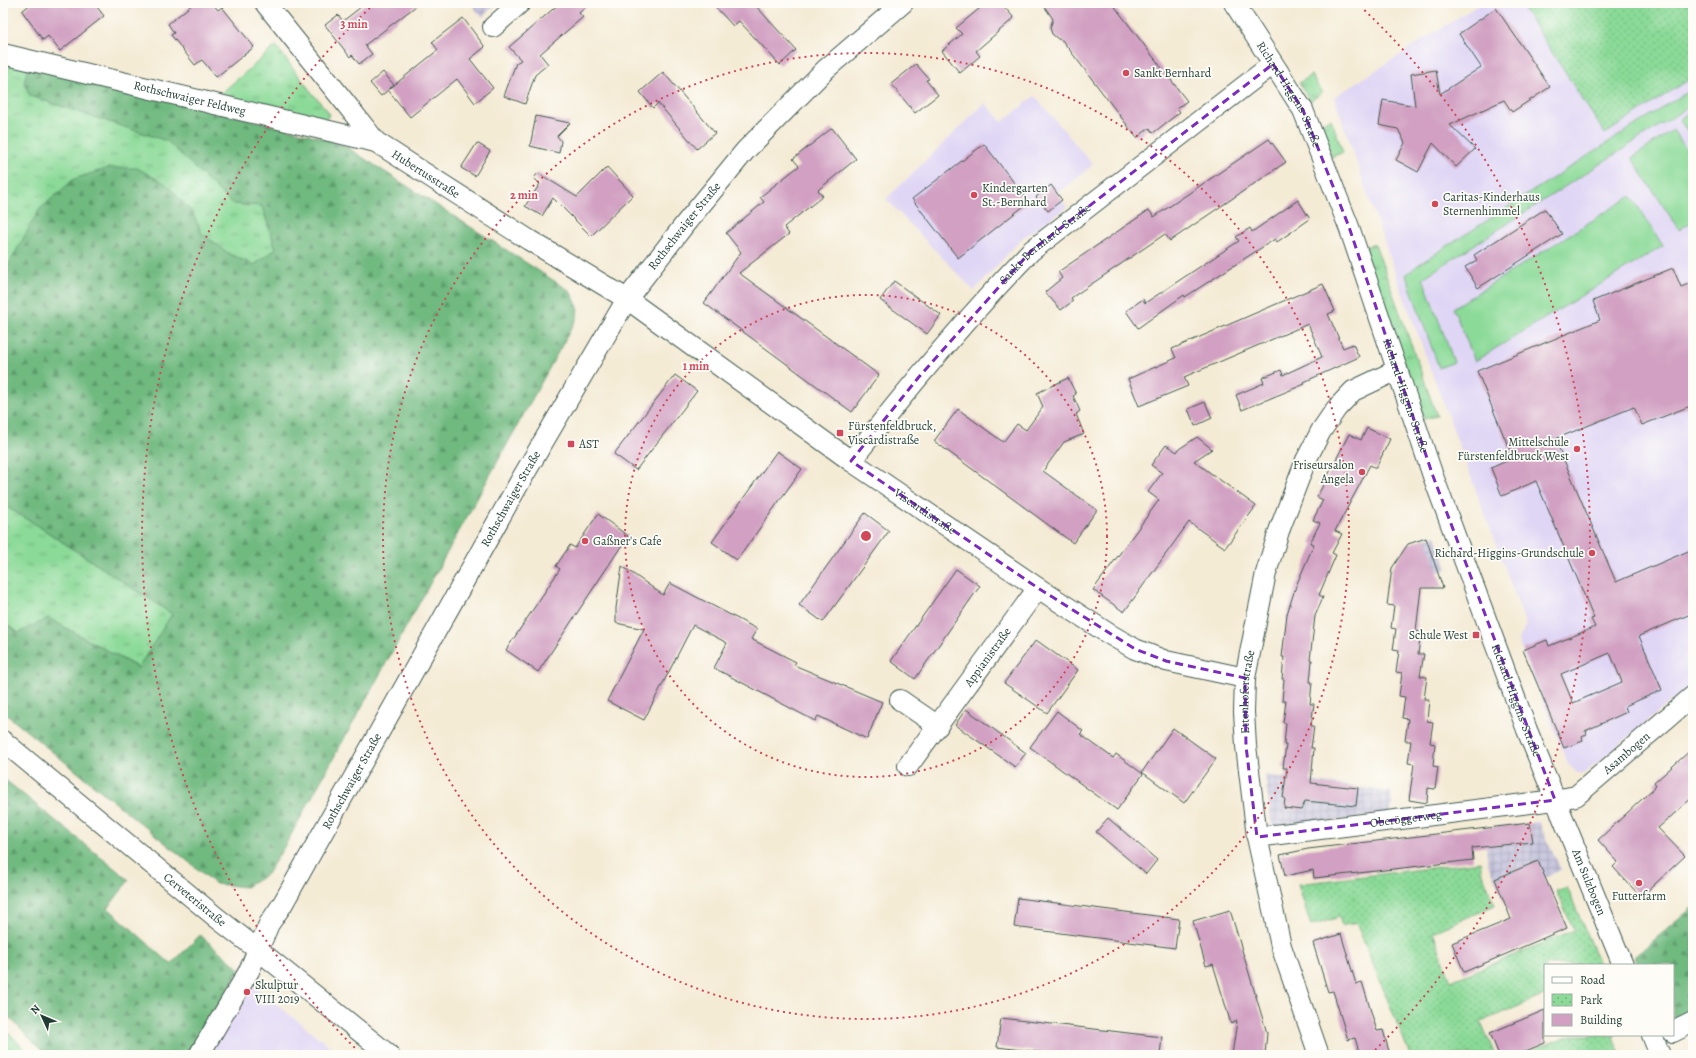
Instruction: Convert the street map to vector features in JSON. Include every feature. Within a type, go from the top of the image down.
[{"type":"street","name":"Hubertusstraße","points":[[265,3],[376,142],[529,240],[627,299]]},
{"type":"street","points":[[493,27],[520,3]]},
{"type":"street","name":"Rothschwaiger Straße","points":[[199,1055],[249,971],[257,949],[269,924],[282,905],[522,478],[627,299],[690,217],[745,151],[826,69],[903,3]]},
{"type":"street","name":"Richard-Higgins-Straße","points":[[1234,3],[1303,110],[1306,117],[1348,227],[1433,476],[1527,730],[1555,800]]},
{"type":"street","name":"Rothschwaiger Feldweg","points":[[3,54],[376,142]]},
{"type":"street","name":"Sankt-Bernhard-Straße","points":[[851,461],[923,373],[1031,251],[1273,64]]},
{"type":"street","name":"Viscardistraße","points":[[627,299],[851,461],[1038,588],[1109,634],[1135,649],[1166,661],[1245,678]]},
{"type":"street","name":"Ettenhoferstraße","points":[[1319,1055],[1281,946],[1257,836],[1246,746],[1244,712],[1245,678],[1266,573],[1279,531],[1306,460],[1321,431],[1336,409],[1353,391],[1397,370]]},
{"type":"street","name":"Appianistraße","points":[[908,766],[1038,588]]},
{"type":"street","name":"Asambogen","points":[[1555,800],[1576,796],[1693,696]]},
{"type":"street","points":[[900,700],[938,726]]},
{"type":"street","name":"Cerveteristraße","points":[[3,742],[217,918],[389,1055]]},
{"type":"street","name":"Oberöggerweg","points":[[1257,836],[1555,800]]},
{"type":"street","name":"Am Sulzbogen","points":[[1555,800],[1623,964]]},
{"type":"street","points":[[1674,1032],[1693,1022]]},
{"type":"highlighted area","points":[[1273,64],[1303,110],[1349,227],[1433,476],[1555,800],[1257,837],[1246,746],[1245,678],[1166,661],[1135,649],[1038,588],[851,461],[918,378],[1031,251]]},
{"type":"shaded area","points":[[470,3],[497,3],[482,17]]},
{"type":"shaded area","name":"Mittelschule Fürstenfeldbruck West","points":[[1481,3],[1520,3],[1605,134],[1693,77],[1693,683],[1584,774],[1577,773],[1568,764],[1518,641],[1526,625],[1395,273],[1334,97]]},
{"type":"shaded area","name":"Kindergarten St.-Bernhard","points":[[1035,96],[1093,165],[1057,193],[1067,207],[1022,238],[974,291],[886,199],[985,103],[1002,122]]},
{"type":"shaded area","points":[[1436,535],[1447,569],[1420,578],[1408,544]]},
{"type":"shaded area","points":[[1265,775],[1391,792],[1392,804],[1389,814],[1272,829]]},
{"type":"shaded area","points":[[1539,822],[1561,870],[1502,895],[1488,864],[1484,828]]},
{"type":"shaded area","points":[[252,985],[341,1055],[209,1055]]},
{"type":"green space","points":[[1520,3],[1693,3],[1693,77],[1605,134]]},
{"type":"green space","points":[[276,46],[327,110],[329,115],[326,120],[316,120],[219,95]]},
{"type":"green space","points":[[3,59],[29,65],[30,96],[168,141],[233,204],[262,206],[276,249],[254,265],[231,255],[202,234],[192,212],[9,264],[3,270]]},
{"type":"green space","points":[[29,65],[316,136],[345,146],[570,291],[578,307],[577,318],[286,844],[267,874],[246,887],[216,884],[3,712],[3,622],[19,633],[48,618],[138,668],[172,614],[29,520],[3,505],[3,270],[9,264],[39,210],[74,179],[108,168],[137,168],[166,184],[192,212],[202,234],[231,255],[254,265],[276,249],[262,206],[233,204],[167,141],[30,96],[24,82]]},
{"type":"green space","points":[[1311,75],[1322,93],[1310,101],[1299,83]]},
{"type":"green space","points":[[1693,88],[1693,104],[1423,278],[1454,362],[1439,368],[1406,275],[1418,265]]},
{"type":"green space","points":[[1693,110],[1693,136],[1691,137],[1679,119]]},
{"type":"green space","points":[[1331,119],[1343,152],[1332,157],[1319,124]]},
{"type":"green space","points":[[1673,130],[1693,159],[1693,221],[1679,230],[1632,158]]},
{"type":"green space","points":[[1631,196],[1663,246],[1475,361],[1453,308]]},
{"type":"green space","points":[[1375,244],[1437,416],[1424,419],[1363,248]]},
{"type":"green space","points":[[3,505],[29,520],[172,614],[139,668],[48,618],[19,633],[3,622]]},
{"type":"green space","points":[[3,778],[129,880],[108,908],[171,964],[200,935],[240,969],[188,1055],[46,1055],[3,1011]]},
{"type":"green space","points":[[1480,862],[1482,873],[1495,905],[1433,932],[1451,981],[1574,930],[1556,891],[1567,887],[1599,964],[1544,964],[1544,995],[1481,1022],[1495,1055],[1410,1055],[1356,922],[1342,926],[1339,917],[1311,926],[1298,884]]},
{"type":"green space","points":[[1693,907],[1693,1010],[1680,1017],[1674,1018],[1674,964],[1638,964],[1634,957]]},
{"type":"green space","points":[[3,1027],[30,1055],[3,1055]]},
{"type":"green space","points":[[1568,1036],[1614,1036],[1613,1037],[1621,1055],[1521,1055]]},
{"type":"building","points":[[32,3],[94,3],[104,16],[60,51],[48,36],[43,40],[22,11]]},
{"type":"building","points":[[194,3],[212,3],[218,10],[222,7],[254,47],[216,77],[202,60],[195,65],[171,35],[174,33],[168,24]]},
{"type":"building","points":[[366,3],[420,3],[365,45],[372,54],[359,64],[352,55],[350,57],[325,25],[338,15],[343,21]]},
{"type":"building","points":[[560,3],[590,3],[579,13],[583,17],[540,54],[548,64],[535,75],[525,104],[504,96],[516,63],[521,60],[509,47]]},
{"type":"building","points":[[712,3],[759,3],[756,6],[796,50],[780,65],[739,21],[733,26]]},
{"type":"building","points":[[986,3],[1001,3],[1014,18],[976,51],[980,56],[960,73],[942,51],[962,34],[956,28]]},
{"type":"building","name":"Sankt Bernhard","points":[[1042,3],[1112,3],[1187,101],[1177,108],[1180,112],[1153,133],[1149,128],[1137,138],[1062,40],[1058,39],[1052,34],[1050,28],[1053,19]]},
{"type":"building","points":[[1496,8],[1550,87],[1512,112],[1504,100],[1450,125],[1475,149],[1456,167],[1433,143],[1418,172],[1396,160],[1405,143],[1398,129],[1379,125],[1383,100],[1415,106],[1411,74],[1436,70],[1440,94],[1481,67],[1459,34]]},
{"type":"building","points":[[463,18],[485,47],[470,59],[493,88],[475,103],[457,79],[410,117],[388,90],[438,50],[432,42]]},
{"type":"building","points":[[916,64],[929,79],[926,80],[938,95],[915,113],[891,84]]},
{"type":"building","points":[[383,72],[394,85],[381,96],[370,83]]},
{"type":"building","points":[[663,72],[715,133],[697,149],[658,103],[653,108],[640,92]]},
{"type":"building","points":[[536,116],[570,123],[557,136],[561,141],[559,153],[530,146]]},
{"type":"building","points":[[832,128],[856,159],[818,190],[823,196],[784,227],[789,234],[739,273],[879,375],[852,412],[704,303],[741,252],[726,233],[764,202],[760,197],[799,166],[793,159]]},
{"type":"building","points":[[1269,139],[1286,162],[1170,241],[1165,234],[1071,298],[1073,301],[1061,310],[1045,292],[1062,278],[1058,272],[1149,210],[1154,217]]},
{"type":"building","points":[[477,143],[490,151],[475,176],[461,168]]},
{"type":"building","points":[[984,144],[1029,202],[958,258],[912,199]]},
{"type":"building","points":[[607,167],[633,195],[591,236],[553,198],[542,216],[525,206],[540,184],[534,178],[538,173],[577,197]]},
{"type":"building","points":[[1051,185],[1062,200],[1048,211],[1036,197]]},
{"type":"building","points":[[1298,200],[1310,219],[1277,242],[1275,239],[1185,297],[1184,295],[1138,328],[1126,311],[1143,299],[1145,303],[1239,241],[1236,237],[1250,228],[1252,232]]},
{"type":"building","points":[[1545,209],[1562,234],[1478,288],[1465,267],[1477,260],[1474,255]]},
{"type":"building","points":[[1673,268],[1681,287],[1693,282],[1693,405],[1642,425],[1634,407],[1555,439],[1616,582],[1693,549],[1693,613],[1639,636],[1662,690],[1625,706],[1627,712],[1585,731],[1586,735],[1582,737],[1583,741],[1564,748],[1523,650],[1547,640],[1549,646],[1595,627],[1591,619],[1594,618],[1536,481],[1502,496],[1491,468],[1513,458],[1477,371],[1600,320],[1593,301]],"holes":[[[1610,653],[1622,682],[1573,703],[1561,674]]]},
{"type":"building","points":[[894,281],[941,315],[927,334],[880,300]]},
{"type":"building","points":[[1323,284],[1335,311],[1328,314],[1343,348],[1353,344],[1359,357],[1304,382],[1305,384],[1242,410],[1236,395],[1264,383],[1262,378],[1281,370],[1283,375],[1322,357],[1308,324],[1184,377],[1188,386],[1139,406],[1128,379],[1176,358],[1172,349]]},
{"type":"building","points":[[675,375],[697,391],[636,470],[614,454]]},
{"type":"building","points":[[1068,378],[1076,394],[1073,396],[1080,411],[1076,414],[1084,434],[1064,442],[1043,471],[1097,510],[1073,543],[934,441],[958,409],[1003,442],[1017,424],[1026,430],[1043,407],[1037,393]]},
{"type":"building","points":[[1205,402],[1212,418],[1195,426],[1188,409]]},
{"type":"building","points":[[1367,428],[1390,439],[1376,468],[1370,465],[1335,531],[1342,534],[1332,553],[1336,555],[1319,595],[1323,597],[1315,616],[1310,660],[1312,660],[1310,682],[1312,682],[1310,704],[1314,704],[1311,726],[1314,726],[1311,748],[1314,748],[1311,783],[1358,788],[1356,806],[1305,801],[1302,810],[1284,808],[1285,798],[1283,798],[1287,768],[1283,768],[1286,745],[1284,745],[1286,723],[1283,723],[1286,701],[1282,701],[1284,657],[1282,657],[1287,614],[1296,586],[1314,544],[1310,543],[1320,523],[1313,520],[1323,500],[1317,497],[1349,434],[1361,440]]},
{"type":"building","points":[[1197,437],[1212,449],[1194,461],[1256,506],[1225,548],[1189,522],[1124,612],[1093,590],[1159,500],[1148,492],[1162,473],[1151,465],[1166,445],[1177,452]]},
{"type":"building","points":[[777,451],[802,469],[737,560],[712,542]]},
{"type":"building","points":[[865,513],[889,531],[823,622],[799,605]]},
{"type":"building","points":[[598,514],[628,536],[538,672],[506,650],[560,569],[556,566],[570,545],[575,548]]},
{"type":"building","points":[[1426,538],[1443,588],[1421,588],[1416,631],[1421,632],[1418,654],[1424,654],[1420,676],[1427,677],[1424,699],[1429,699],[1427,721],[1433,722],[1430,743],[1435,744],[1433,766],[1438,767],[1435,789],[1428,788],[1427,803],[1409,800],[1414,764],[1408,763],[1411,741],[1405,741],[1408,719],[1402,718],[1405,697],[1399,696],[1402,673],[1396,672],[1399,651],[1393,650],[1396,629],[1391,628],[1394,606],[1387,605],[1392,568],[1408,544]]},
{"type":"building","points":[[622,566],[663,595],[670,583],[757,629],[751,639],[796,662],[794,665],[882,702],[867,739],[818,716],[815,721],[714,668],[727,643],[693,625],[644,720],[607,701],[644,629],[616,623],[616,608]]},
{"type":"building","points":[[956,569],[980,586],[915,679],[891,661]]},
{"type":"building","points":[[1036,640],[1078,670],[1047,713],[1004,683]]},
{"type":"building","points":[[966,709],[1026,753],[1015,767],[955,725]]},
{"type":"building","points":[[1057,711],[1083,731],[1080,734],[1113,758],[1116,754],[1143,774],[1117,810],[1030,747]]},
{"type":"building","points":[[1173,728],[1216,759],[1184,803],[1142,772]]},
{"type":"building","points":[[1693,748],[1693,797],[1658,828],[1685,856],[1641,897],[1613,867],[1618,862],[1598,840],[1656,786],[1654,783]]},
{"type":"building","points":[[1108,818],[1157,860],[1146,874],[1096,832]]},
{"type":"building","points":[[1530,823],[1533,842],[1472,848],[1473,860],[1314,878],[1313,870],[1285,876],[1280,855],[1308,849]]},
{"type":"building","points":[[1538,861],[1567,928],[1464,972],[1452,943],[1511,919],[1495,879]]},
{"type":"building","points":[[1018,898],[1179,919],[1175,948],[1014,927]]},
{"type":"building","points":[[1230,910],[1267,1033],[1265,1055],[1232,1055],[1237,1021],[1231,1024],[1213,964],[1206,966],[1193,921]]},
{"type":"building","points":[[1341,934],[1356,984],[1362,982],[1377,1031],[1383,1030],[1390,1055],[1360,1055],[1355,1038],[1348,1040],[1333,991],[1328,992],[1313,943]]},
{"type":"building","points":[[1544,1010],[1545,1043],[1516,1055],[1499,1055],[1490,1033]]},
{"type":"building","points":[[1001,1018],[1162,1037],[1160,1055],[1063,1055],[997,1047]]},
{"type":"place","name":"Sankt Bernhard","points":[[1126,73]]},
{"type":"place","name":"Kindergarten St.-Bernhard","points":[[974,195]]},
{"type":"place","name":"Caritas-Kinderhaus Sternenhimmel","points":[[1435,204]]},
{"type":"place","name":"Fürstenfeldbruck, Viscardistraße","points":[[840,433]]},
{"type":"place","name":"AST","points":[[571,444]]},
{"type":"place","name":"Mittelschule Fürstenfeldbruck West","points":[[1577,449]]},
{"type":"place","name":"Friseursalon Angela","points":[[1362,472]]},
{"type":"place","name":"Gaßner's Cafe","points":[[585,541]]},
{"type":"place","name":"Richard-Higgins-Grundschule","points":[[1592,553]]},
{"type":"place","name":"Schule West","points":[[1476,635]]},
{"type":"place","name":"Futterfarm","points":[[1639,883]]},
{"type":"place","name":"Skulptur VIII 2019","points":[[247,992]]}]
